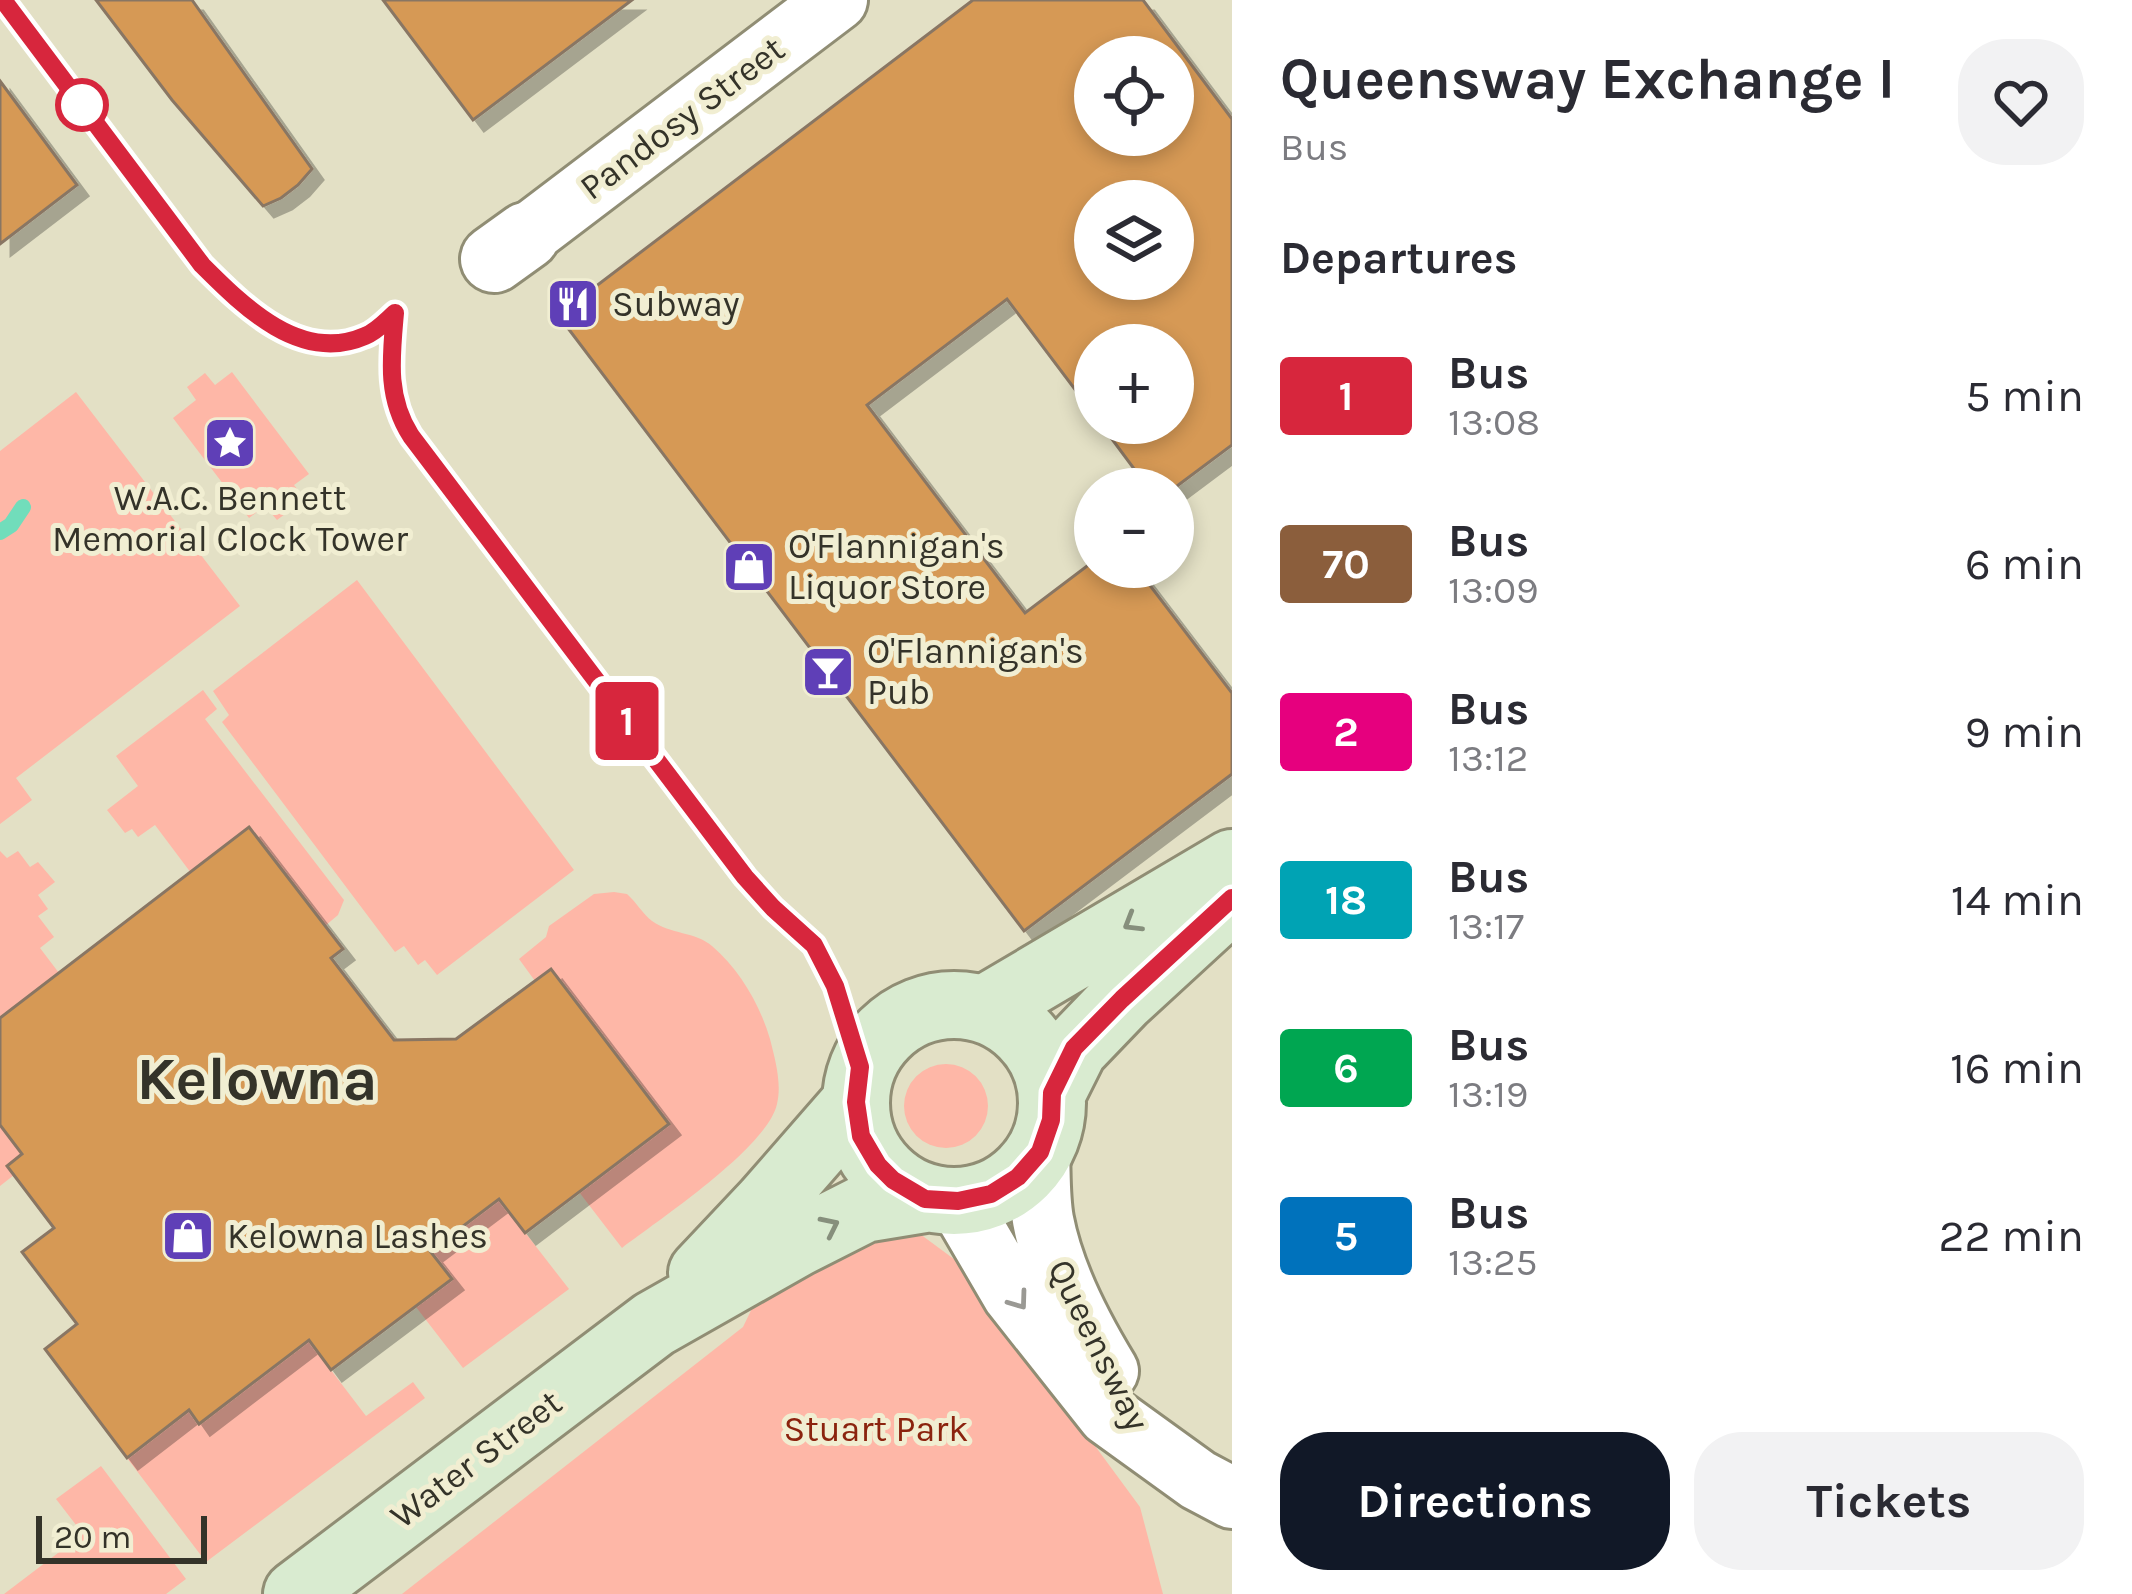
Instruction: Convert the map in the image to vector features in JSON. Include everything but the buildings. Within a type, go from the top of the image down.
[{"type":"main road","points":[[985,1009],[1232,862]]},
{"type":"main road","points":[[1046,1122],[1046,1066],[1010,1022],[985,1009],[957,1004],[916,1012],[883,1035],[860,1067],[856,1102],[861,1136],[893,1180],[942,1200],[991,1194],[1018,1177],[1046,1122],[1074,1048],[1232,898]]},
{"type":"main road","name":"Water Street","points":[[654,1324],[856,1102]]},
{"type":"main road","name":"Water Street","points":[[297,1594],[654,1324],[865,1209],[942,1200]]},
{"type":"street","name":"Pandosy Street","points":[[510,247],[837,0]]},
{"type":"street","name":"Queensway","points":[[1046,1122],[1043,1223],[1056,1268],[1088,1338],[1148,1444]]},
{"type":"street","name":"Queensway","points":[[942,1200],[1108,1415],[1148,1444]]},
{"type":"street","points":[[1148,1444],[1232,1498]]},
{"type":"green space","points":[[232,372],[309,474],[294,485],[305,499],[277,520],[265,506],[249,518],[173,418],[196,400],[187,387],[205,373],[215,385]]},
{"type":"green space","points":[[76,392],[240,606],[16,778],[32,800],[0,824],[0,451]]},
{"type":"green space","points":[[357,580],[574,870],[437,975],[425,960],[418,965],[404,946],[395,952],[222,722],[229,715],[213,691]]},
{"type":"green space","points":[[203,690],[217,709],[205,719],[344,900],[338,915],[325,926],[191,873],[155,825],[138,837],[132,829],[125,833],[107,810],[138,786],[116,756]]},
{"type":"green space","points":[[0,851],[7,858],[18,851],[30,867],[38,862],[55,882],[38,895],[48,909],[38,916],[54,937],[40,948],[59,973],[0,1018]]},
{"type":"green space","points":[[594,894],[627,894],[659,925],[706,941],[722,955],[748,989],[766,1026],[779,1088],[769,1122],[754,1141],[710,1182],[622,1248],[579,1192],[668,1123],[551,969],[535,981],[519,959],[546,937],[549,926]]},
{"type":"green space","points":[[946,1064],[976,1076],[988,1106],[976,1136],[946,1148],[916,1136],[904,1106],[916,1076]]},
{"type":"green space","points":[[0,1125],[22,1154],[7,1166],[14,1175],[0,1186]]},
{"type":"green space","points":[[499,1199],[569,1289],[463,1368],[416,1307],[451,1279],[430,1251]]},
{"type":"green space","name":"Stuart Park","points":[[853,1231],[920,1234],[962,1265],[1140,1507],[1163,1594],[402,1594],[743,1327],[759,1294]]},
{"type":"green space","points":[[308,1340],[366,1416],[413,1382],[425,1398],[206,1562],[127,1458],[189,1410],[199,1423]]},
{"type":"green space","points":[[101,1466],[186,1579],[166,1594],[4,1594],[83,1534],[56,1499]]},
{"type":"waterway","points":[[0,532],[23,507]]},
{"type":"bus line","name":"1","points":[[3,0],[202,265],[237,300],[273,326],[321,343],[338,344],[369,335],[395,313],[392,391],[399,417],[411,436],[745,877],[814,945],[835,986],[860,1067],[856,1102],[861,1136],[893,1180],[925,1199],[958,1201],[991,1194],[1018,1177],[1040,1152],[1051,1120],[1052,1093],[1074,1048],[1232,898]]},
{"type":"place","name":"Subway","points":[[573,304]]},
{"type":"place","name":"W.A.C. Bennett Memorial Clock Tower","points":[[230,443]]},
{"type":"place","name":"O'Flannigan's Liquor Store","points":[[749,567]]},
{"type":"place","name":"O'Flannigan's Pub","points":[[828,672]]},
{"type":"place","name":"Kelowna Lashes","points":[[188,1236]]},
{"type":"district","name":"Kelowna","points":[[257,1079]]}]
